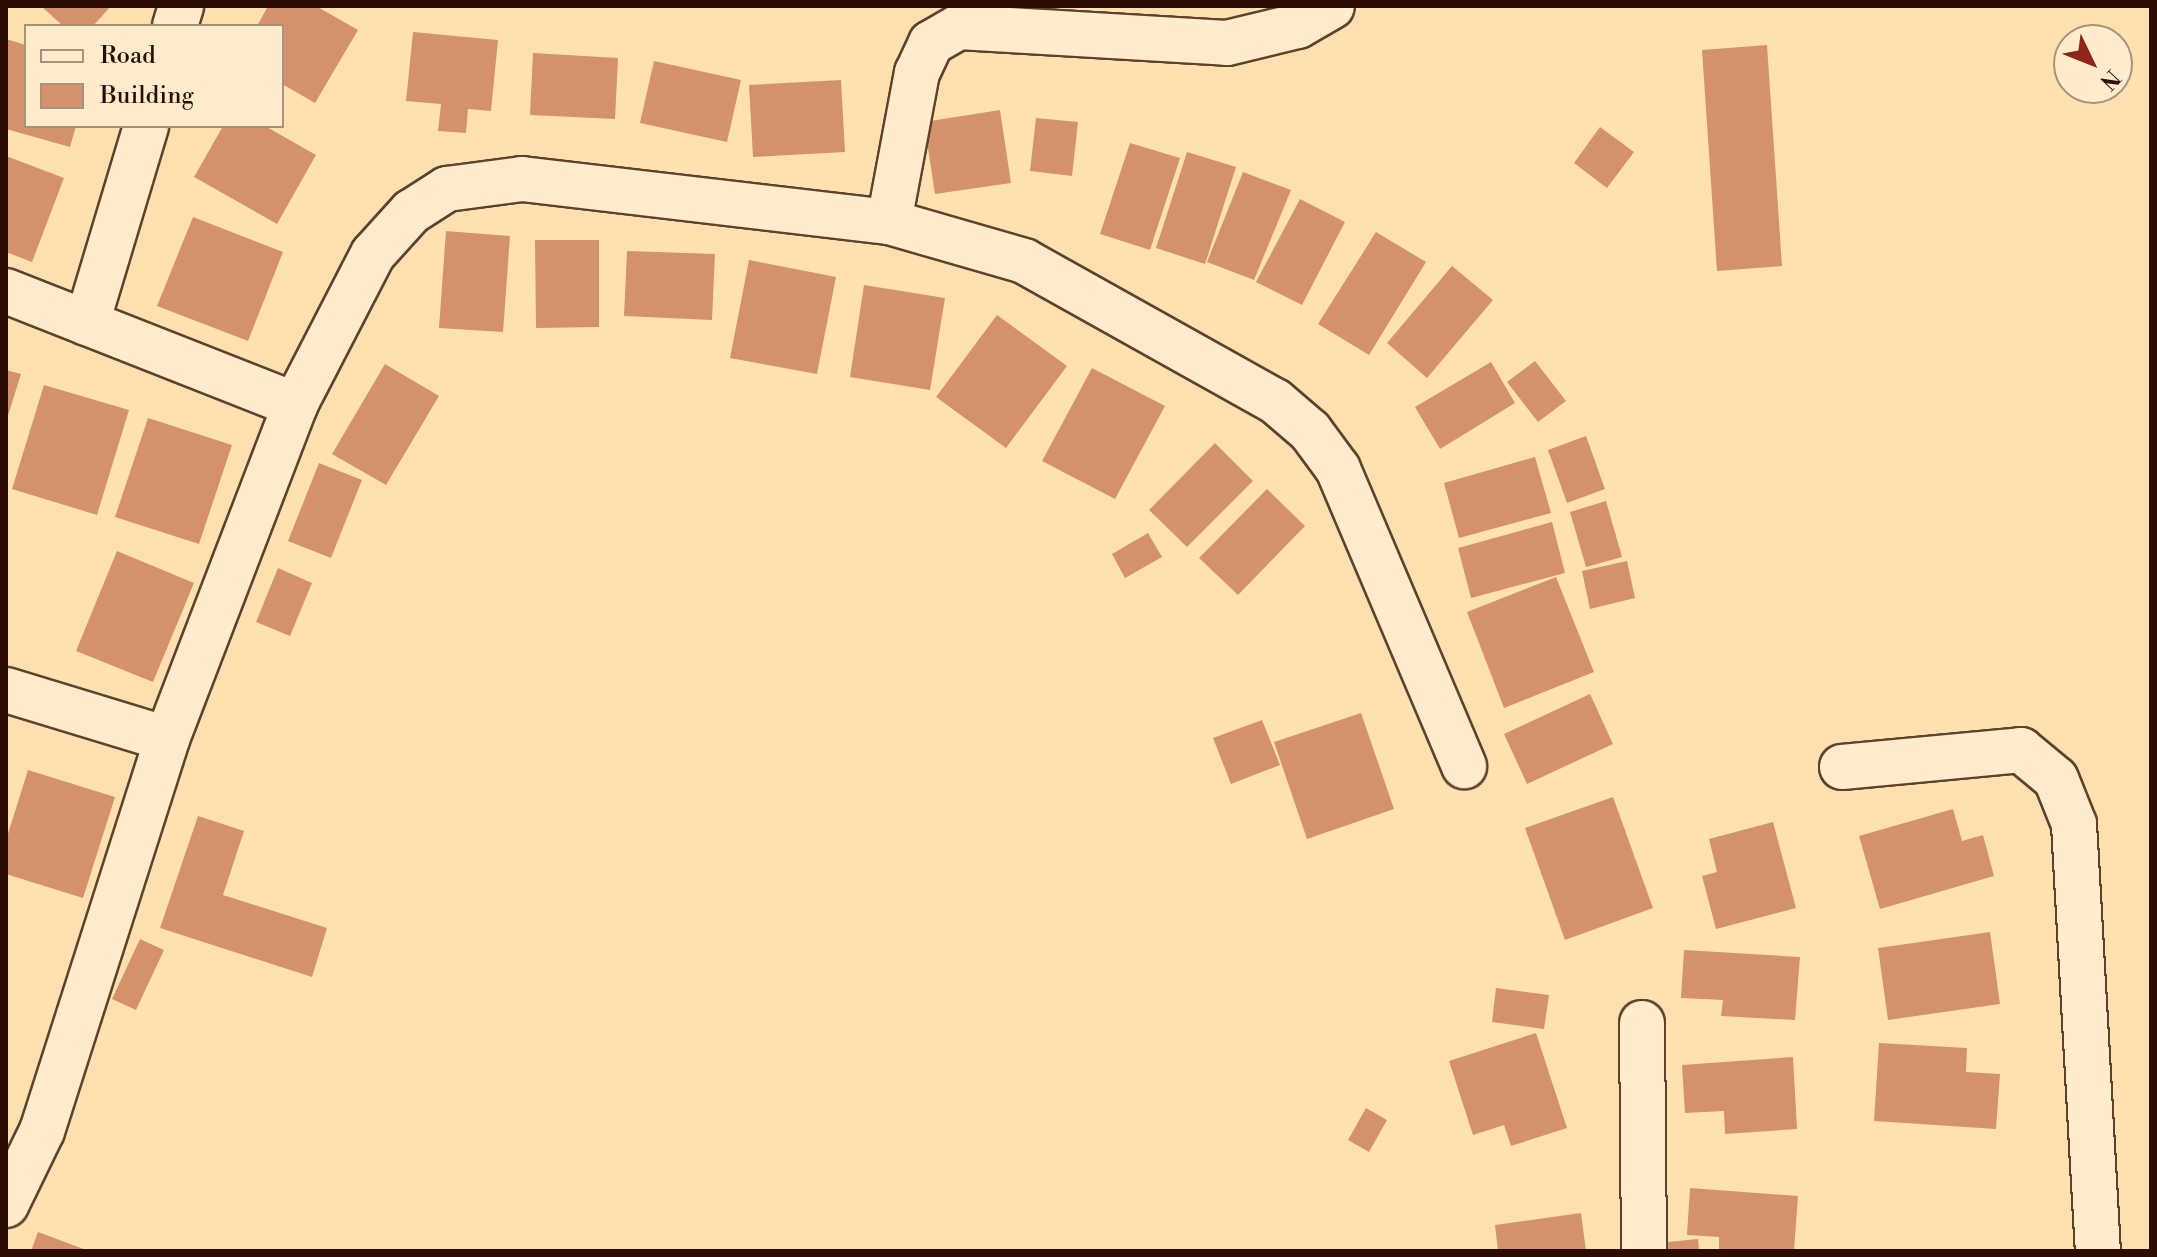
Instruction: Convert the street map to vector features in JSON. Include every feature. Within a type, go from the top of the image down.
[{"type":"street","points":[[889,222],[917,73],[931,43],[959,27],[1227,43],[1298,26],[1332,6]]},
{"type":"street","points":[[87,323],[145,128]]},
{"type":"street","points":[[6,1205],[42,1131],[167,739],[295,405],[373,254],[411,212],[447,189],[522,179],[889,222],[1024,261],[1275,401],[1310,431],[1338,469],[1464,766]]},
{"type":"street","points":[[6,291],[295,405]]},
{"type":"street","points":[[6,690],[167,739]]},
{"type":"street","points":[[1842,767],[2021,750],[2056,779],[2074,824],[2098,1251]]},
{"type":"street","points":[[1642,1023],[1644,1251]]},
{"type":"building","points":[[41,6],[111,6],[95,24],[61,24]]},
{"type":"building","points":[[268,6],[316,6],[358,30],[315,103],[284,85],[284,24],[258,24]]},
{"type":"building","points":[[413,32],[498,40],[491,111],[468,109],[466,133],[438,131],[441,104],[406,101]]},
{"type":"building","points":[[6,39],[24,44],[24,128],[75,128],[70,147],[6,129]]},
{"type":"building","points":[[1767,45],[1782,266],[1717,271],[1702,50]]},
{"type":"building","points":[[533,53],[618,58],[615,119],[530,115]]},
{"type":"building","points":[[654,61],[741,80],[727,142],[640,123]]},
{"type":"building","points":[[841,80],[845,152],[753,157],[749,85]]},
{"type":"building","points":[[1000,110],[1011,183],[935,194],[924,122]]},
{"type":"building","points":[[1036,118],[1078,122],[1072,176],[1030,171]]},
{"type":"building","points":[[1600,127],[1634,152],[1607,188],[1574,163]]},
{"type":"building","points":[[222,128],[269,128],[316,155],[277,224],[194,177]]},
{"type":"building","points":[[1130,143],[1180,158],[1150,250],[1100,234]]},
{"type":"building","points":[[1187,152],[1236,167],[1205,264],[1156,248]]},
{"type":"building","points":[[6,156],[64,178],[32,262],[6,252]]},
{"type":"building","points":[[1243,172],[1291,190],[1254,280],[1207,262]]},
{"type":"building","points":[[1300,199],[1345,222],[1302,305],[1256,282]]},
{"type":"building","points":[[193,217],[283,252],[248,341],[157,306]]},
{"type":"building","points":[[446,231],[510,236],[503,332],[439,328]]},
{"type":"building","points":[[1376,232],[1426,262],[1369,355],[1318,324]]},
{"type":"building","points":[[535,240],[599,240],[599,327],[536,328]]},
{"type":"building","points":[[627,251],[715,254],[712,320],[624,316]]},
{"type":"building","points":[[749,260],[836,277],[817,374],[730,358]]},
{"type":"building","points":[[1452,266],[1493,300],[1427,378],[1387,343]]},
{"type":"building","points":[[864,285],[945,298],[930,390],[850,377]]},
{"type":"building","points":[[997,315],[1067,366],[1006,448],[936,397]]},
{"type":"building","points":[[1535,361],[1566,401],[1538,422],[1507,382]]},
{"type":"building","points":[[1491,362],[1515,403],[1440,449],[1415,407]]},
{"type":"building","points":[[385,364],[439,396],[386,485],[332,454]]},
{"type":"building","points":[[1092,368],[1165,406],[1115,499],[1042,461]]},
{"type":"building","points":[[6,370],[21,374],[7,419],[6,419]]},
{"type":"building","points":[[44,385],[129,410],[97,515],[12,489]]},
{"type":"building","points":[[148,418],[232,445],[199,544],[115,517]]},
{"type":"building","points":[[1586,436],[1605,489],[1567,503],[1548,450]]},
{"type":"building","points":[[1215,443],[1253,481],[1187,547],[1149,510]]},
{"type":"building","points":[[1535,457],[1551,513],[1459,538],[1444,483]]},
{"type":"building","points":[[319,463],[362,480],[331,558],[288,541]]},
{"type":"building","points":[[1267,489],[1305,526],[1238,595],[1199,558]]},
{"type":"building","points":[[1606,501],[1622,557],[1586,567],[1570,512]]},
{"type":"building","points":[[1552,522],[1565,573],[1471,598],[1458,548]]},
{"type":"building","points":[[1148,533],[1162,557],[1125,578],[1112,554]]},
{"type":"building","points":[[117,551],[194,583],[153,682],[76,651]]},
{"type":"building","points":[[1627,561],[1635,598],[1590,609],[1582,571]]},
{"type":"building","points":[[278,568],[312,583],[290,636],[256,622]]},
{"type":"building","points":[[1556,577],[1594,672],[1504,708],[1467,612]]},
{"type":"building","points":[[1590,694],[1613,744],[1527,784],[1504,734]]},
{"type":"building","points":[[1361,713],[1394,809],[1307,839],[1274,742]]},
{"type":"building","points":[[1262,720],[1280,765],[1231,784],[1213,738]]},
{"type":"building","points":[[28,770],[115,797],[83,898],[6,874],[6,840]]},
{"type":"building","points":[[1613,797],[1653,908],[1565,940],[1525,828]]},
{"type":"building","points":[[1953,809],[1962,841],[1983,835],[1994,876],[1880,909],[1859,836]]},
{"type":"building","points":[[198,816],[244,831],[223,895],[327,928],[312,977],[160,928]]},
{"type":"building","points":[[1773,822],[1796,908],[1716,929],[1702,876],[1717,872],[1709,839]]},
{"type":"building","points":[[1990,932],[2000,1004],[1888,1020],[1878,948]]},
{"type":"building","points":[[140,939],[164,950],[136,1010],[112,999]]},
{"type":"building","points":[[1684,950],[1800,957],[1795,1020],[1721,1016],[1723,1000],[1681,998]]},
{"type":"building","points":[[1496,988],[1549,995],[1544,1029],[1492,1022]]},
{"type":"building","points":[[1536,1033],[1567,1128],[1511,1146],[1504,1125],[1473,1135],[1449,1061]]},
{"type":"building","points":[[1879,1043],[1967,1048],[1966,1072],[2000,1074],[1996,1129],[1874,1121]]},
{"type":"building","points":[[1793,1057],[1797,1129],[1725,1134],[1724,1111],[1685,1113],[1682,1065]]},
{"type":"building","points":[[1366,1108],[1387,1120],[1369,1152],[1348,1140]]},
{"type":"building","points":[[1690,1188],[1798,1196],[1794,1251],[1719,1251],[1719,1237],[1687,1235]]},
{"type":"building","points":[[1581,1213],[1586,1251],[1498,1251],[1495,1225]]},
{"type":"building","points":[[38,1232],[89,1251],[31,1251]]},
{"type":"building","points":[[1698,1239],[1699,1251],[1659,1251],[1658,1243]]}]
